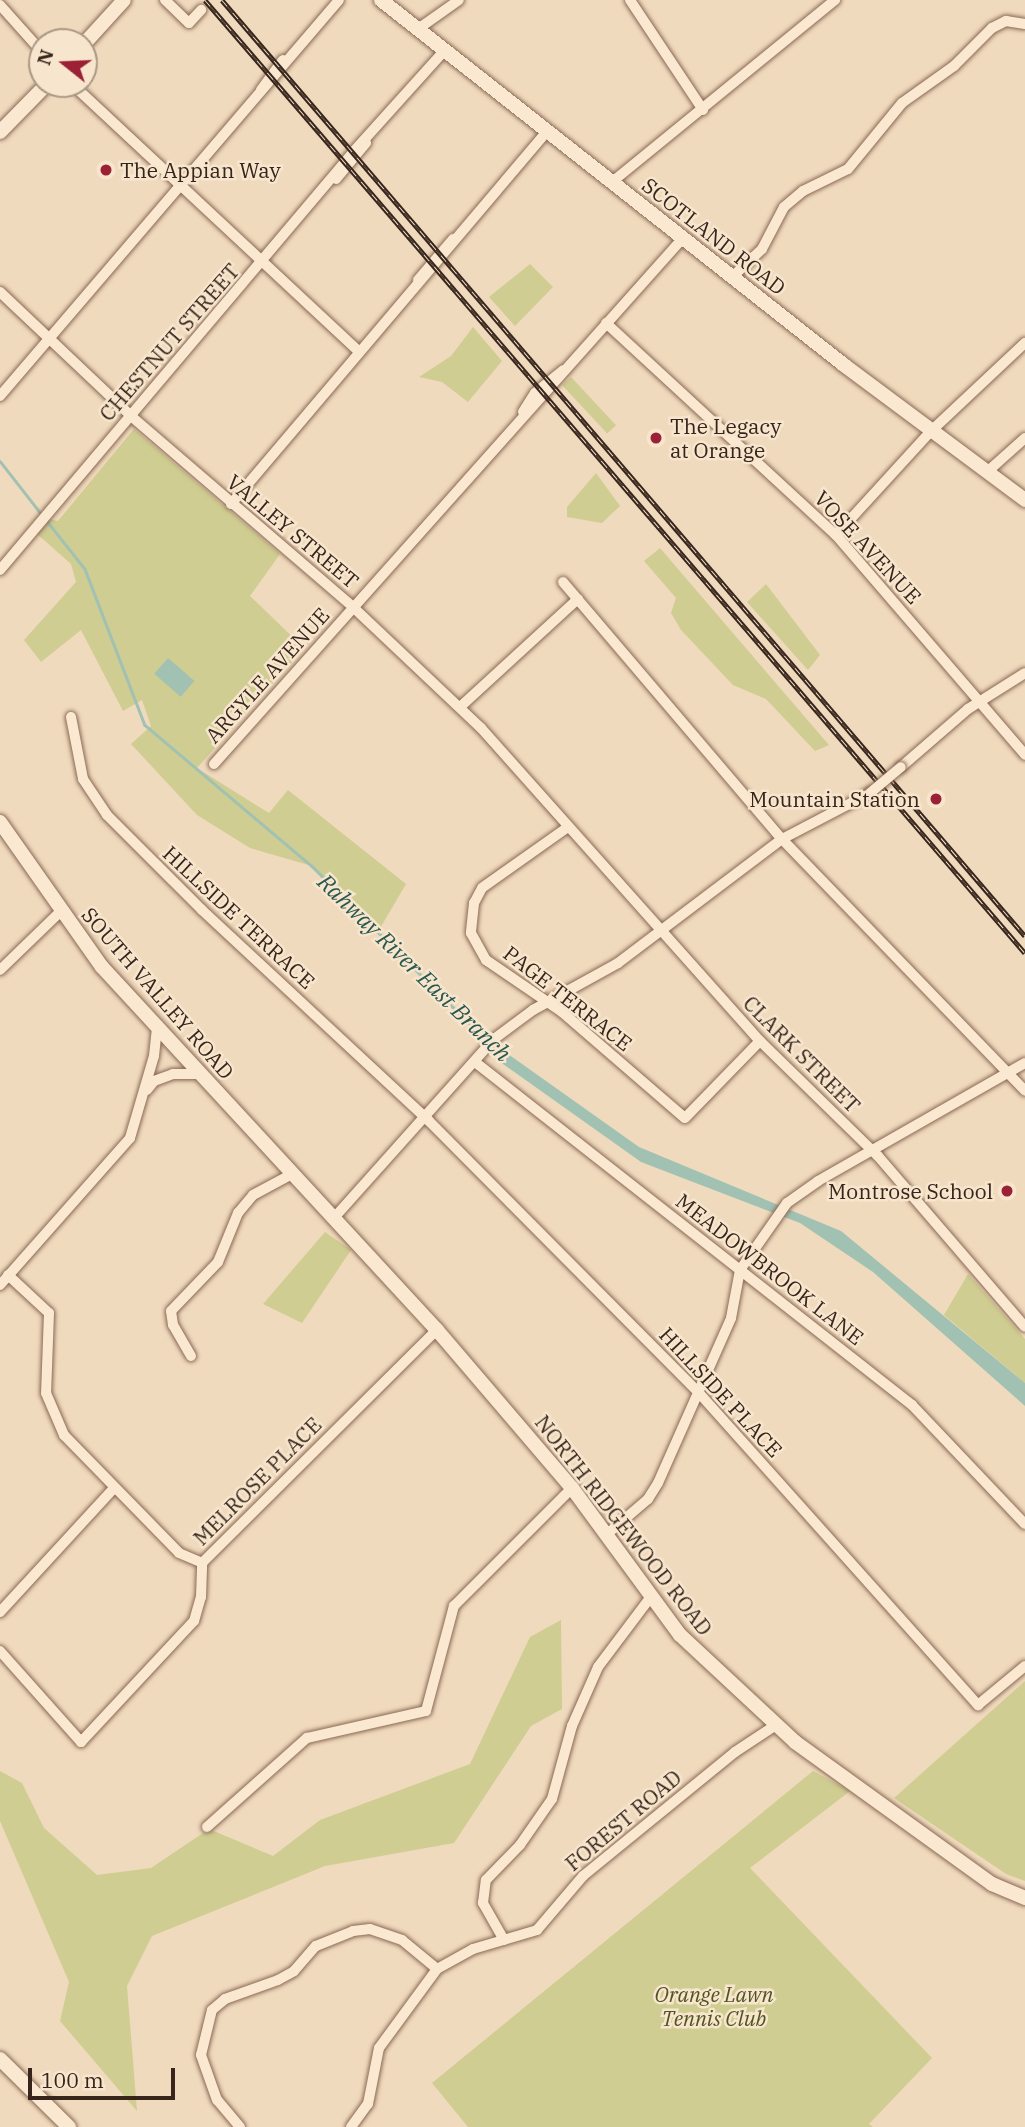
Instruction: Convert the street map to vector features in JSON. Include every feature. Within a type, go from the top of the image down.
[{"type":"street","points":[[98,29],[124,0]]},
{"type":"street","points":[[165,0],[189,23],[201,10]]},
{"type":"street","points":[[0,396],[259,94],[267,79],[339,0]]},
{"type":"street","name":"SCOTLAND ROAD","points":[[381,0],[732,277],[1025,500]]},
{"type":"street","points":[[418,29],[460,0]]},
{"type":"street","points":[[629,0],[703,110]]},
{"type":"street","points":[[612,182],[835,0]]},
{"type":"street","points":[[0,5],[28,36]]},
{"type":"street","points":[[732,277],[762,249],[784,207],[803,191],[848,169],[902,103],[954,66],[992,28],[1006,21],[1025,24]]},
{"type":"street","name":"CHESTNUT STREET","points":[[0,570],[332,181],[355,150],[368,140],[445,50]]},
{"type":"street","points":[[0,132],[33,98]]},
{"type":"street","points":[[87,98],[359,352]]},
{"type":"street","points":[[231,504],[410,292],[426,266],[462,232],[547,131]]},
{"type":"street","name":"ARGYLE AVENUE","points":[[214,764],[515,424],[535,393],[564,369],[683,238]]},
{"type":"street","name":"VALLEY STREET","points":[[0,292],[131,416],[353,607],[460,707],[552,808]]},
{"type":"street","name":"VOSE AVENUE","points":[[606,323],[836,535],[1025,755]]},
{"type":"street","points":[[836,535],[931,430],[1025,343]]},
{"type":"street","points":[[987,472],[1025,438]]},
{"type":"street","points":[[563,582],[782,839],[1025,1091]]},
{"type":"street","points":[[460,707],[578,599]]},
{"type":"street","points":[[333,1219],[494,1039],[546,1002],[618,963],[782,839],[870,793],[979,701],[1025,673]]},
{"type":"street","name":"HILLSIDE TERRACE","points":[[71,717],[83,779],[107,815],[202,911],[424,1117]]},
{"type":"street","name":"CLARK STREET","points":[[552,808],[760,1041],[873,1150],[1025,1327]]},
{"type":"street","name":"SOUTH VALLEY ROAD","points":[[0,822],[61,911],[157,1029],[240,1120]]},
{"type":"street","name":"PAGE TERRACE","points":[[568,827],[532,855],[492,877],[478,895],[471,919],[471,933],[486,960],[546,1002],[685,1118],[760,1041]]},
{"type":"street","points":[[0,970],[61,911]]},
{"type":"street","points":[[0,1285],[130,1138],[157,1029]]},
{"type":"street","name":"MEADOWBROOK LANE","points":[[475,1062],[912,1405],[1025,1524]]},
{"type":"street","points":[[606,1535],[648,1499],[699,1393],[731,1318],[740,1270],[788,1203],[873,1150],[1025,1063]]},
{"type":"street","points":[[142,1096],[153,1081],[173,1074],[198,1074]]},
{"type":"street","name":"HILLSIDE PLACE","points":[[424,1117],[699,1393],[978,1705],[1025,1666]]},
{"type":"street","name":"NORTH RIDGEWOOD ROAD","points":[[240,1120],[437,1330],[572,1488],[650,1598],[680,1635],[776,1725],[992,1884],[1025,1898]]},
{"type":"street","points":[[191,1356],[173,1325],[171,1311],[218,1262],[237,1213],[253,1195],[290,1175]]},
{"type":"street","points":[[8,1275],[49,1313],[44,1362],[46,1393],[56,1422],[114,1488],[178,1553],[202,1563]]},
{"type":"street","name":"MELROSE PLACE","points":[[0,1651],[81,1742],[194,1621],[201,1597],[202,1563],[437,1330]]},
{"type":"street","points":[[0,1612],[114,1488]]},
{"type":"street","points":[[207,1827],[307,1738],[426,1711],[454,1606],[572,1488]]},
{"type":"street","points":[[504,1940],[483,1903],[486,1880],[520,1845],[552,1799],[572,1726],[598,1667],[650,1598]]},
{"type":"street","name":"FOREST ROAD","points":[[351,2127],[368,2104],[379,2048],[438,1969],[455,1956],[537,1930],[583,1875],[735,1752],[776,1725]]},
{"type":"street","points":[[240,2127],[217,2100],[201,2055],[212,2010],[225,1999],[278,1980],[294,1971],[316,1946],[353,1931],[370,1929],[402,1940],[438,1969]]},
{"type":"street","points":[[0,2059],[69,2127]]},
{"type":"green space","points":[[530,264],[553,287],[515,326],[489,297]]},
{"type":"green space","points":[[473,327],[502,361],[468,402],[442,382],[419,377],[451,356]]},
{"type":"green space","points":[[571,377],[616,425],[607,433],[562,385]]},
{"type":"green space","points":[[134,429],[280,554],[250,596],[304,648],[197,768],[269,813],[288,790],[406,884],[379,930],[312,866],[250,848],[197,815],[131,744],[151,726],[142,700],[123,711],[81,630],[41,662],[24,640],[76,582],[71,564],[36,533],[49,519],[58,521]]},
{"type":"green space","points":[[596,473],[620,506],[602,523],[567,517],[567,507]]},
{"type":"green space","points":[[660,548],[829,745],[815,751],[766,699],[733,685],[681,630],[671,613],[676,598],[644,561]]},
{"type":"green space","points":[[766,584],[820,655],[808,670],[747,602]]},
{"type":"green space","points":[[325,1232],[351,1250],[302,1323],[263,1304]]},
{"type":"green space","points":[[968,1274],[1025,1339],[1025,1383],[944,1315]]},
{"type":"green space","points":[[561,1620],[562,1709],[531,1726],[454,1843],[325,1866],[152,1936],[127,1986],[137,2111],[60,2021],[69,1982],[0,1821],[0,1771],[22,1783],[44,1828],[97,1875],[151,1868],[209,1829],[273,1856],[320,1820],[470,1764],[530,1637]]},
{"type":"green space","points":[[1025,1681],[1025,1881],[1006,1874],[894,1798]]},
{"type":"green space","name":"Orange Lawn Tennis Club","points":[[813,1771],[850,1791],[750,1868],[932,2058],[869,2124],[873,2127],[468,2127],[432,2083]]},
{"type":"shaded area","points":[[168,658],[194,681],[181,697],[154,674]]},
{"type":"shaded area","points":[[501,1049],[639,1147],[841,1231],[1025,1383],[1025,1406],[873,1272],[800,1223],[641,1162],[496,1059]]},
{"type":"waterway","name":"Rahway River East Branch","points":[[0,461],[43,516]]},
{"type":"waterway","name":"Rahway River East Branch","points":[[47,521],[85,569],[145,725],[312,866],[501,1055]]},
{"type":"railway","points":[[205,0],[1025,953]]},
{"type":"railway","points":[[222,0],[1025,936]]},
{"type":"place","name":"The Appian Way","points":[[106,170]]},
{"type":"place","name":"The Legacy at Orange","points":[[656,438]]},
{"type":"place","name":"Mountain Station","points":[[936,799]]},
{"type":"place","name":"Montrose School","points":[[1007,1191]]}]
